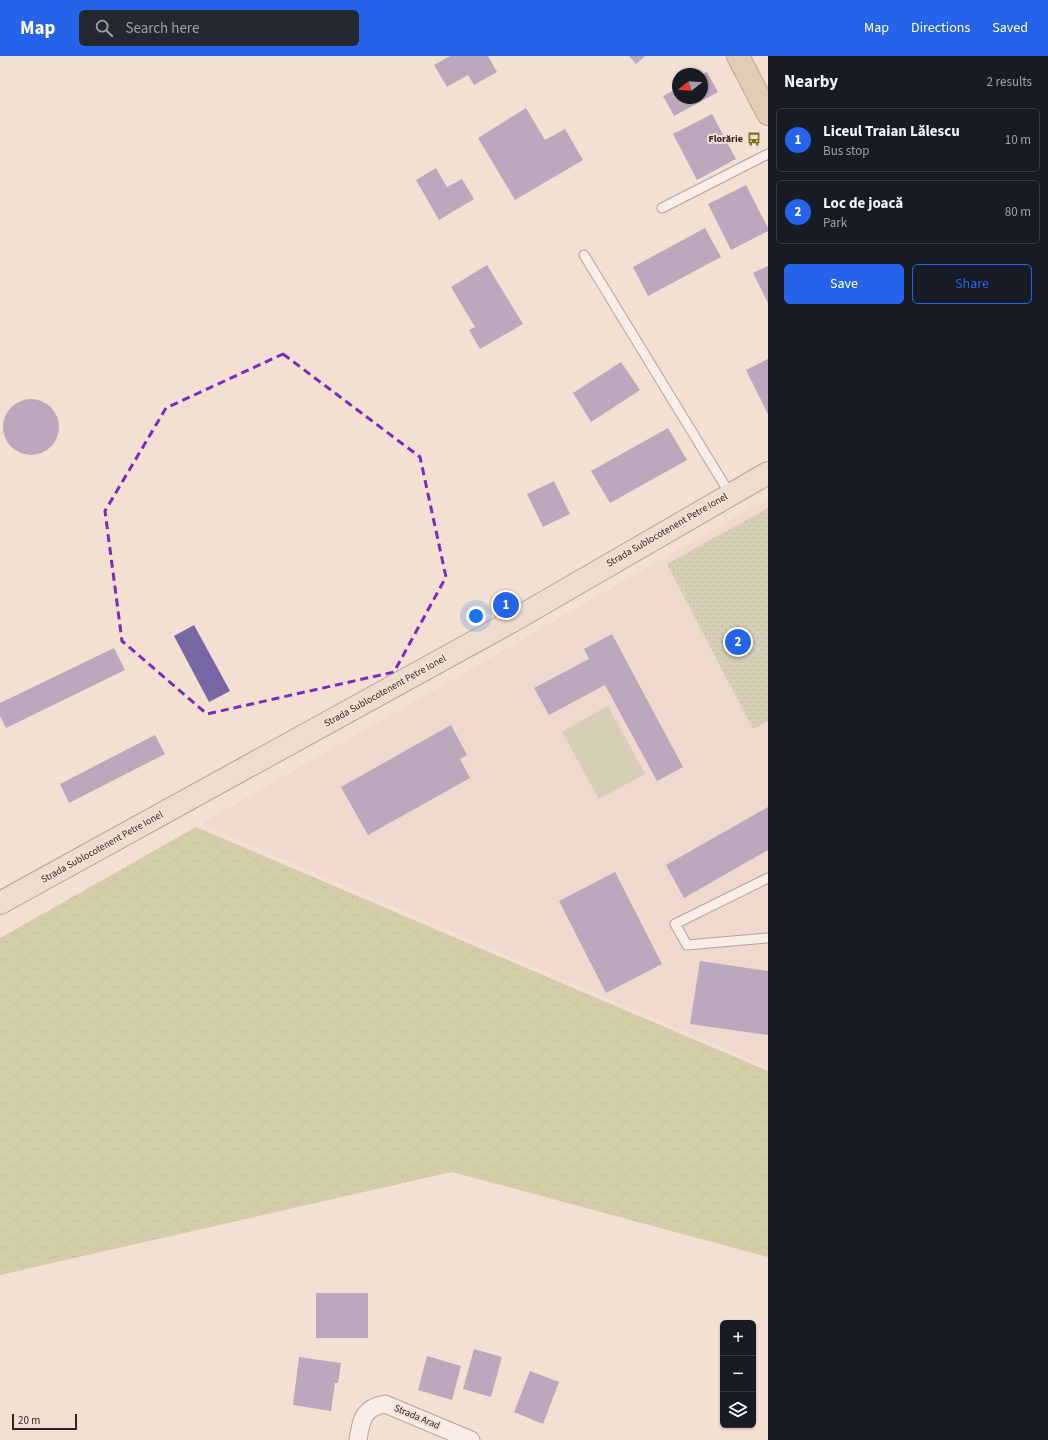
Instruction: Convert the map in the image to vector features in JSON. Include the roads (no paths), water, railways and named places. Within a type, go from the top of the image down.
[{"type":"main road","points":[[738,56],[768,114]]},
{"type":"main road","name":"Strada Sublocotenent Petre Ionel","points":[[0,903],[514,620],[768,473]]},
{"type":"street","name":"Strada Arad","points":[[358,1440],[360,1428],[366,1412],[373,1406],[385,1404],[471,1440]]},
{"type":"lane","points":[[662,208],[768,154]]},
{"type":"lane","points":[[584,255],[730,494]]},
{"type":"lane","points":[[768,878],[675,924],[687,945],[768,938]]},
{"type":"place","name":"Florărie","points":[[754,139]]},
{"type":"place","name":"Liceul Traian Lălescu","points":[[506,605]]},
{"type":"place","name":"Loc de joacă","points":[[738,642]]}]
